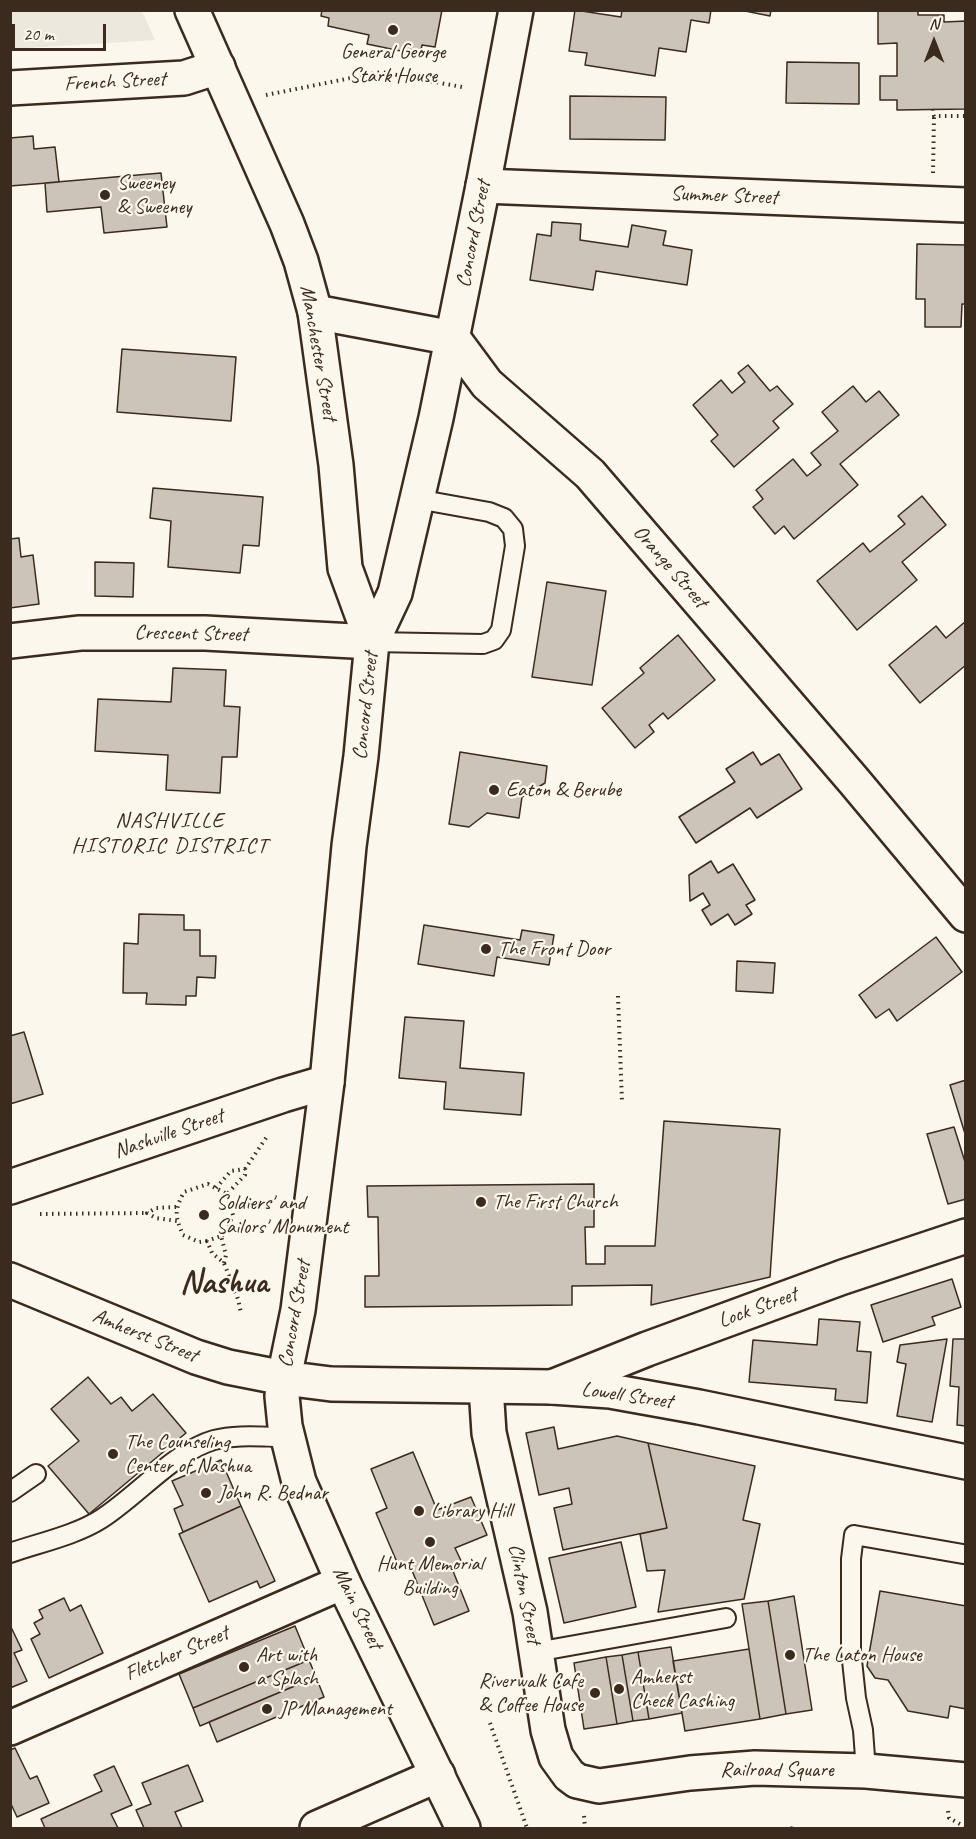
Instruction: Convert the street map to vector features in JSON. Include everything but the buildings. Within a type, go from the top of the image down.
[{"type":"street","name":"Manchester Street","points":[[192,10],[287,224],[301,261],[315,312],[336,465],[345,568],[372,642]]},
{"type":"street","name":"Concord Street","points":[[284,1378],[297,1316],[327,1082],[349,846],[361,756],[372,642],[395,593],[417,499],[453,338],[516,10]]},
{"type":"street","name":"French Street","points":[[10,88],[184,78],[218,67]]},
{"type":"street","name":"Summer Street","points":[[483,186],[966,205]]},
{"type":"street","points":[[315,312],[453,338]]},
{"type":"street","name":"Orange Street","points":[[453,338],[487,384],[590,474],[966,915]]},
{"type":"street","name":"Crescent Street","points":[[10,641],[80,633],[205,633],[372,642]]},
{"type":"street","name":"Nashville Street","points":[[10,1187],[327,1082]]},
{"type":"street","name":"Lock Street","points":[[552,1387],[601,1365],[843,1277],[966,1236]]},
{"type":"street","name":"Amherst Street","points":[[10,1280],[196,1357],[228,1367],[284,1378]]},
{"type":"street","name":"Lowell Street","points":[[284,1378],[344,1386],[552,1387],[610,1391],[966,1462]]},
{"type":"street","name":"Main Street","points":[[284,1378],[283,1414],[299,1482],[343,1582],[463,1828]]},
{"type":"street","name":"Clinton Street","points":[[486,1387],[489,1433],[525,1587],[548,1730],[556,1757],[569,1774],[578,1781],[590,1784]]},
{"type":"street","name":"Fletcher Street","points":[[10,1728],[343,1582]]},
{"type":"street","name":"Railroad Square","points":[[590,1784],[611,1785],[701,1772],[754,1768],[866,1771],[957,1792]]},
{"type":"street","points":[[317,1828],[438,1775]]},
{"type":"lane","points":[[372,642],[483,644],[494,640],[501,630],[515,546],[513,530],[504,518],[489,512],[417,499]]},
{"type":"lane","points":[[10,1553],[82,1528],[102,1518],[185,1454],[203,1443],[229,1437],[287,1437]]},
{"type":"lane","points":[[10,1492],[36,1474]]},
{"type":"lane","points":[[866,1771],[863,1730],[856,1698],[851,1651],[851,1559],[854,1535],[963,1554]]},
{"type":"lane","points":[[536,1652],[726,1618]]},
{"type":"path","points":[[262,96],[381,72],[462,87]]},
{"type":"path","points":[[933,109],[933,179]]},
{"type":"path","points":[[934,116],[966,116]]},
{"type":"path","points":[[618,996],[622,1102]]},
{"type":"path","points":[[227,1194],[245,1175],[245,1169],[274,1127]]},
{"type":"path","points":[[216,1188],[231,1171],[245,1169]]},
{"type":"path","points":[[208,1184],[227,1194],[233,1215],[225,1234],[199,1242],[183,1235],[177,1221],[176,1207],[184,1192],[208,1184]]},
{"type":"path","points":[[33,1214],[147,1213],[156,1208],[176,1207]]},
{"type":"path","points":[[147,1213],[156,1218],[177,1221]]},
{"type":"path","points":[[220,1236],[226,1255],[224,1263]]},
{"type":"path","points":[[207,1241],[212,1253],[224,1263],[241,1313]]},
{"type":"path","points":[[490,1723],[527,1828]]},
{"type":"path","points":[[957,1792],[949,1818],[964,1828]]},
{"type":"path","points":[[584,1816],[585,1828]]},
{"type":"shaded area","points":[[11,10],[142,11],[155,40],[11,49]]},
{"type":"place","name":"General George Stark House","points":[[393,30]]},
{"type":"place","name":"Sweeney & Sweeney","points":[[105,195]]},
{"type":"place","name":"Eaton & Berube","points":[[494,790]]},
{"type":"place","name":"The Front Door","points":[[486,949]]},
{"type":"place","name":"The First Church","points":[[481,1202]]},
{"type":"place","name":"Soldiers' and Sailors' Monument","points":[[204,1215]]},
{"type":"place","name":"The Counseling Center of Nashua","points":[[113,1454]]},
{"type":"place","name":"John R. Bednar","points":[[206,1493]]},
{"type":"place","name":"Library Hill","points":[[419,1511]]},
{"type":"place","name":"Hunt Memorial Building","points":[[430,1542]]},
{"type":"place","name":"The Laton House","points":[[790,1655]]},
{"type":"place","name":"Art with a Splash","points":[[244,1667]]},
{"type":"place","name":"Amherst Check Cashing","points":[[619,1689]]},
{"type":"place","name":"Riverwalk Cafe & Coffee House","points":[[595,1693]]},
{"type":"place","name":"JP Management","points":[[267,1709]]},
{"type":"district","name":"NASHVILLE HISTORIC DISTRICT","points":[[170,834]]},
{"type":"district","name":"Nashua","points":[[224,1283]]}]
